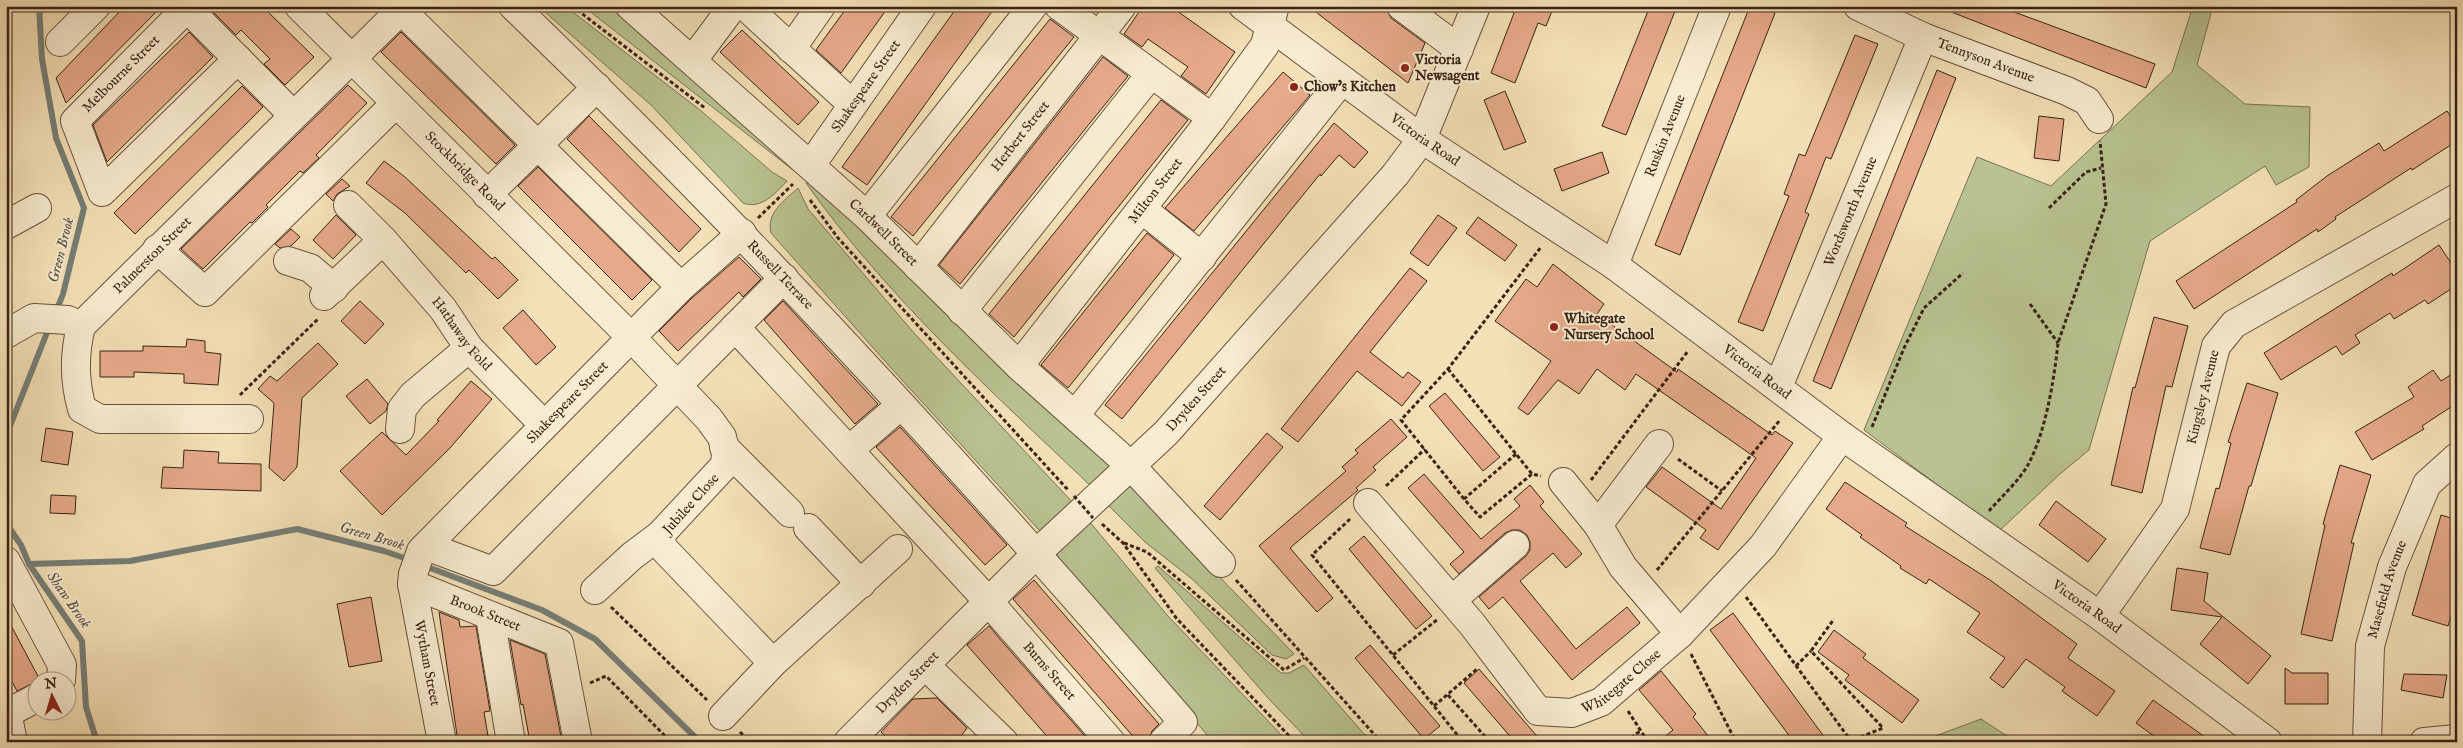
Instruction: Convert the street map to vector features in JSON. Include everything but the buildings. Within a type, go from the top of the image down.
[{"type":"street","points":[[60,42],[96,6]]},
{"type":"street","name":"Stockbridge Road","points":[[299,6],[395,104],[631,337]]},
{"type":"street","name":"Russell Terrace","points":[[513,6],[597,87],[742,233],[1038,552],[1183,722],[1163,742]]},
{"type":"street","name":"Cardwell Street","points":[[630,6],[693,60],[804,172],[867,216],[1019,366],[1131,466],[1221,563]]},
{"type":"street","points":[[693,60],[733,6]]},
{"type":"street","points":[[745,6],[852,104]]},
{"type":"street","points":[[791,49],[822,6]]},
{"type":"street","name":"Shakespeare Street","points":[[804,172],[922,6]]},
{"type":"street","points":[[867,216],[1033,6]]},
{"type":"street","points":[[1059,6],[1212,118]]},
{"type":"street","name":"Herbert Street","points":[[918,267],[1100,37],[1122,6]]},
{"type":"street","name":"Victoria Road","points":[[1243,6],[1272,16],[1342,80],[1422,139],[1614,265],[1852,443],[2100,616],[2268,742]]},
{"type":"street","points":[[1401,6],[1460,49]]},
{"type":"street","name":"Dryden Street","points":[[848,742],[1038,552],[1179,419],[1395,175],[1422,139],[1476,6]]},
{"type":"street","name":"Ruskin Avenue","points":[[1614,265],[1716,6]]},
{"type":"street","points":[[187,7],[293,115]]},
{"type":"street","name":"Melbourne Street","points":[[187,7],[76,121],[102,192],[238,59]]},
{"type":"street","points":[[401,7],[681,286]]},
{"type":"street","name":"Palmerston Street","points":[[74,323],[157,249],[401,7]]},
{"type":"street","name":"Tennyson Avenue","points":[[1862,7],[1923,36],[2067,91],[2087,101],[2099,119]]},
{"type":"street","name":"Milton Street","points":[[1019,366],[1212,118],[1264,45],[1272,16]]},
{"type":"street","name":"Wordsworth Avenue","points":[[1787,393],[1923,36]]},
{"type":"street","points":[[962,311],[1151,74]]},
{"type":"street","points":[[1075,415],[1342,80]]},
{"type":"street","points":[[487,195],[597,87]]},
{"type":"street","points":[[157,249],[205,292],[395,104]]},
{"type":"street","name":"Kingsley Avenue","points":[[2100,616],[2175,509],[2216,346],[2234,324],[2457,198]]},
{"type":"street","name":"Hathaway Fold","points":[[348,205],[383,240],[442,309],[468,348],[544,425]]},
{"type":"street","points":[[6,225],[38,208]]},
{"type":"street","points":[[1142,209],[1202,256]]},
{"type":"street","name":"Shakespeare Street","points":[[418,564],[544,425],[681,286],[742,233]]},
{"type":"street","points":[[288,262],[310,268],[327,299],[383,240]]},
{"type":"street","points":[[418,564],[492,571],[784,278]]},
{"type":"street","points":[[6,334],[34,318],[74,323],[75,386],[82,408],[100,418],[237,418]]},
{"type":"street","name":"Burns Street","points":[[735,327],[988,601],[1111,742]]},
{"type":"street","points":[[631,337],[709,419],[722,437],[724,447],[861,584]]},
{"type":"street","points":[[400,429],[402,409],[413,395],[468,348]]},
{"type":"street","points":[[849,450],[901,405]]},
{"type":"street","name":"Whitegate Close","points":[[1368,502],[1454,603],[1538,710],[1572,713],[1601,702],[1680,634],[1763,546],[1852,443]]},
{"type":"street","points":[[1598,525],[1659,444]]},
{"type":"street","name":"Jubilee Close","points":[[724,447],[726,465],[660,535],[662,548],[773,663]]},
{"type":"street","name":"Masefield Avenue","points":[[2367,742],[2370,646],[2392,567],[2427,484],[2457,457]]},
{"type":"street","points":[[1570,490],[1598,525],[1623,567],[1680,634]]},
{"type":"street","points":[[595,590],[632,556],[660,535]]},
{"type":"street","points":[[1454,603],[1515,545]]},
{"type":"street","points":[[723,716],[773,663],[898,549]]},
{"type":"street","points":[[6,562],[62,665],[62,670]]},
{"type":"street","name":"Brook Street","points":[[418,564],[490,617],[559,643],[568,692]]},
{"type":"street","name":"Wytham Street","points":[[418,564],[442,742]]},
{"type":"street","points":[[490,617],[511,742]]},
{"type":"street","points":[[925,664],[1004,742]]},
{"type":"street","points":[[568,692],[578,742]]},
{"type":"street","points":[[13,742],[7,710],[28,701]]},
{"type":"street","points":[[2424,742],[2457,739]]},
{"type":"path","points":[[572,6],[712,113]]},
{"type":"path","points":[[1974,528],[2028,464],[2043,422],[2056,367],[2058,343],[2106,204],[2101,168],[2099,119]]},
{"type":"path","points":[[2050,208],[2086,172],[2101,168]]},
{"type":"path","points":[[742,233],[804,172]]},
{"type":"path","points":[[804,172],[810,200],[838,238],[1094,518],[1123,543],[1178,619],[1295,742]]},
{"type":"path","points":[[1532,474],[1480,517],[1401,420],[1448,369],[1557,226]]},
{"type":"path","points":[[1852,443],[1924,308],[1963,273]]},
{"type":"path","points":[[237,418],[236,399],[327,299]]},
{"type":"path","points":[[2030,304],[2058,343]]},
{"type":"path","points":[[1448,369],[1532,474],[1570,490],[1703,330]]},
{"type":"path","points":[[1642,589],[1787,393]]},
{"type":"path","points":[[1425,449],[1312,554],[1463,742]]},
{"type":"path","points":[[1464,498],[1516,454]]},
{"type":"path","points":[[1123,543],[1147,552],[1284,670],[1304,658]]},
{"type":"path","points":[[1221,563],[1381,742]]},
{"type":"path","points":[[1732,579],[1851,741],[1883,728],[1811,651]]},
{"type":"path","points":[[595,590],[750,742]]},
{"type":"path","points":[[1394,655],[1454,603]]},
{"type":"path","points":[[1796,666],[1811,651],[1834,619]]},
{"type":"path","points":[[1680,634],[1736,742]]},
{"type":"path","points":[[1434,706],[1495,654]]},
{"type":"path","points":[[568,692],[606,676],[671,742]]},
{"type":"path","points":[[1614,690],[1648,742]]},
{"type":"path","points":[[1448,694],[1490,742]]},
{"type":"path","points":[[1626,742],[1640,731]]},
{"type":"green space","points":[[538,6],[565,6],[700,110],[772,172],[787,181],[773,195],[762,202],[750,205],[743,203],[651,105]]},
{"type":"green space","points":[[583,6],[624,6],[796,162],[793,170]]},
{"type":"green space","points":[[2193,6],[2213,6],[2197,65],[2245,104],[2310,107],[2309,167],[2276,185],[2265,166],[2150,241],[2089,450],[2060,474],[1999,531],[1864,430],[1977,157],[2051,186],[2172,72]]},
{"type":"green space","points":[[813,182],[1117,469],[1094,489],[942,343],[906,305],[837,225],[806,183]]},
{"type":"green space","points":[[798,188],[808,209],[914,333],[1076,506],[1044,532],[1039,530],[892,369],[771,233],[771,219],[777,208]]},
{"type":"green space","points":[[1127,481],[1294,654],[1286,659],[1272,655],[1191,578],[1145,542],[1108,505]]},
{"type":"green space","points":[[1089,521],[1167,615],[1288,742],[1213,742],[1057,556],[1057,546]]},
{"type":"green space","points":[[1158,566],[1281,673],[1289,673],[1304,665],[1371,742],[1310,742],[1268,698],[1155,568]]},
{"type":"green space","points":[[1981,719],[2016,742],[1919,742]]},
{"type":"waterway","name":"Green Brook","points":[[39,6],[42,59],[56,138],[84,208],[63,294],[55,314]]},
{"type":"waterway","name":"Green Brook","points":[[6,436],[50,325]]},
{"type":"waterway","name":"Shaw Brook","points":[[6,523],[21,545],[29,564],[82,641],[86,707],[97,742]]},
{"type":"waterway","name":"Green Brook","points":[[29,564],[130,561],[297,529],[384,551],[410,560]]},
{"type":"waterway","name":"Green Brook","points":[[422,565],[542,610],[595,639],[700,742]]},
{"type":"place","name":"Victoria Newsagent","points":[[1405,68]]},
{"type":"place","name":"Chow’s Kitchen","points":[[1294,87]]},
{"type":"place","name":"Whitegate Nursery School","points":[[1554,327]]}]
